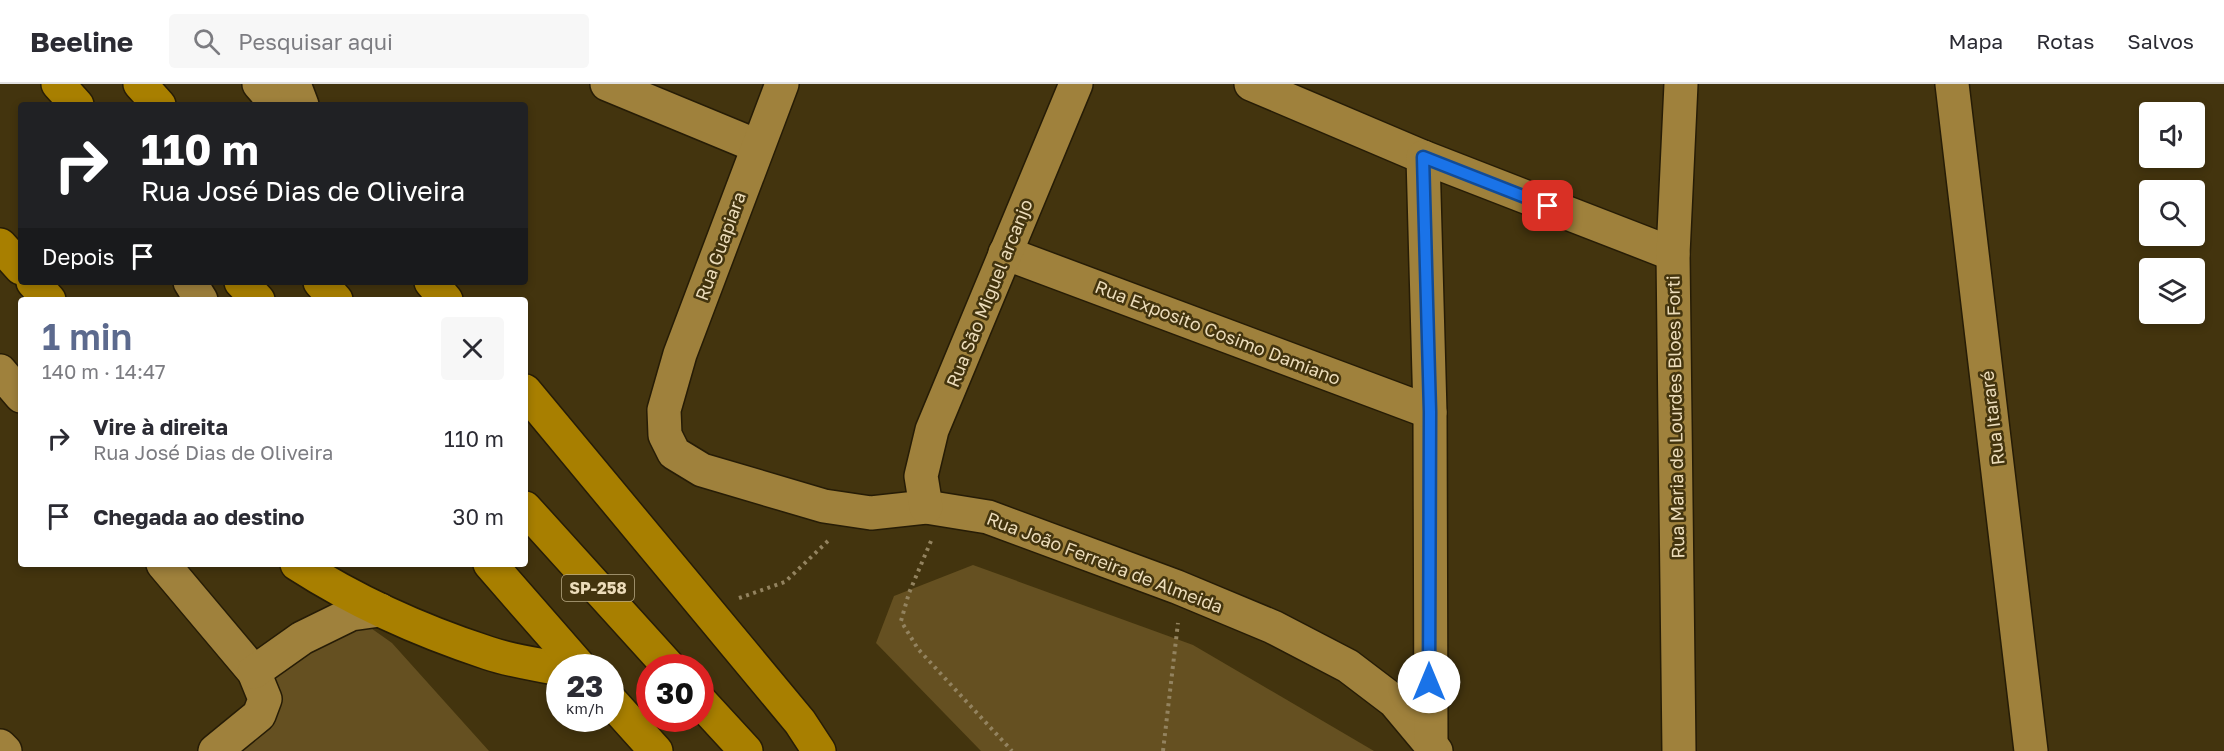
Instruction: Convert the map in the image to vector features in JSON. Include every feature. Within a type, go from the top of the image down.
[{"type":"highway","points":[[58,84],[74,102]]},
{"type":"highway","points":[[140,84],[156,102]]},
{"type":"highway","points":[[0,245],[18,265]]},
{"type":"highway","points":[[36,285],[47,297]]},
{"type":"highway","points":[[244,285],[255,297]]},
{"type":"highway","points":[[323,285],[333,297]]},
{"type":"highway","points":[[434,285],[444,297]]},
{"type":"highway","points":[[528,395],[800,722],[819,751]]},
{"type":"highway","name":"SP-258","points":[[528,511],[657,654]]},
{"type":"highway","points":[[302,567],[339,591],[380,610],[489,654],[546,666]]},
{"type":"highway","points":[[491,568],[568,654]]},
{"type":"highway","points":[[624,715],[657,751]]},
{"type":"highway","points":[[714,716],[746,751]]},
{"type":"street","points":[[259,84],[274,102]]},
{"type":"street","points":[[294,84],[301,102]]},
{"type":"street","points":[[607,84],[757,146]]},
{"type":"street","name":"Rua Guapiara","points":[[664,410],[680,354],[782,84]]},
{"type":"street","name":"Rua São Miguel arcanjo","points":[[935,508],[921,476],[932,430],[1076,84]]},
{"type":"street","points":[[1251,84],[1423,157],[1673,254]]},
{"type":"street","name":"Rua Maria de Lourdes Bloes Forti","points":[[1679,751],[1673,254],[1681,84]]},
{"type":"street","name":"Rua Itararé","points":[[1952,84],[2031,751]]},
{"type":"street","points":[[1423,157],[1430,412],[1433,748]]},
{"type":"street","name":"Rua Exposito Cosimo Damiano","points":[[1005,253],[1430,412]]},
{"type":"street","points":[[0,371],[18,392]]},
{"type":"street","name":"Rua João Ferreira de Almeida","points":[[664,410],[665,435],[674,453],[702,470],[824,506],[871,513],[935,508],[988,517],[1273,627],[1348,666],[1394,701],[1433,748]]},
{"type":"street","points":[[165,567],[259,686],[259,715],[215,751]]},
{"type":"street","points":[[259,686],[302,638],[351,614],[380,610]]},
{"type":"street","points":[[0,746],[5,751]]},
{"type":"path","points":[[935,508],[902,621],[918,649],[1012,751]]},
{"type":"path","points":[[697,598],[741,598],[785,582],[861,511]]},
{"type":"path","points":[[1163,751],[1182,590]]},
{"type":"shaded area","points":[[973,565],[1193,645],[1374,751],[981,751],[876,643],[894,596]]},
{"type":"shaded area","points":[[351,614],[392,643],[489,751],[215,751],[248,723],[254,672]]},
{"type":"route","points":[[1429,682],[1430,412],[1423,157],[1548,206]]}]
